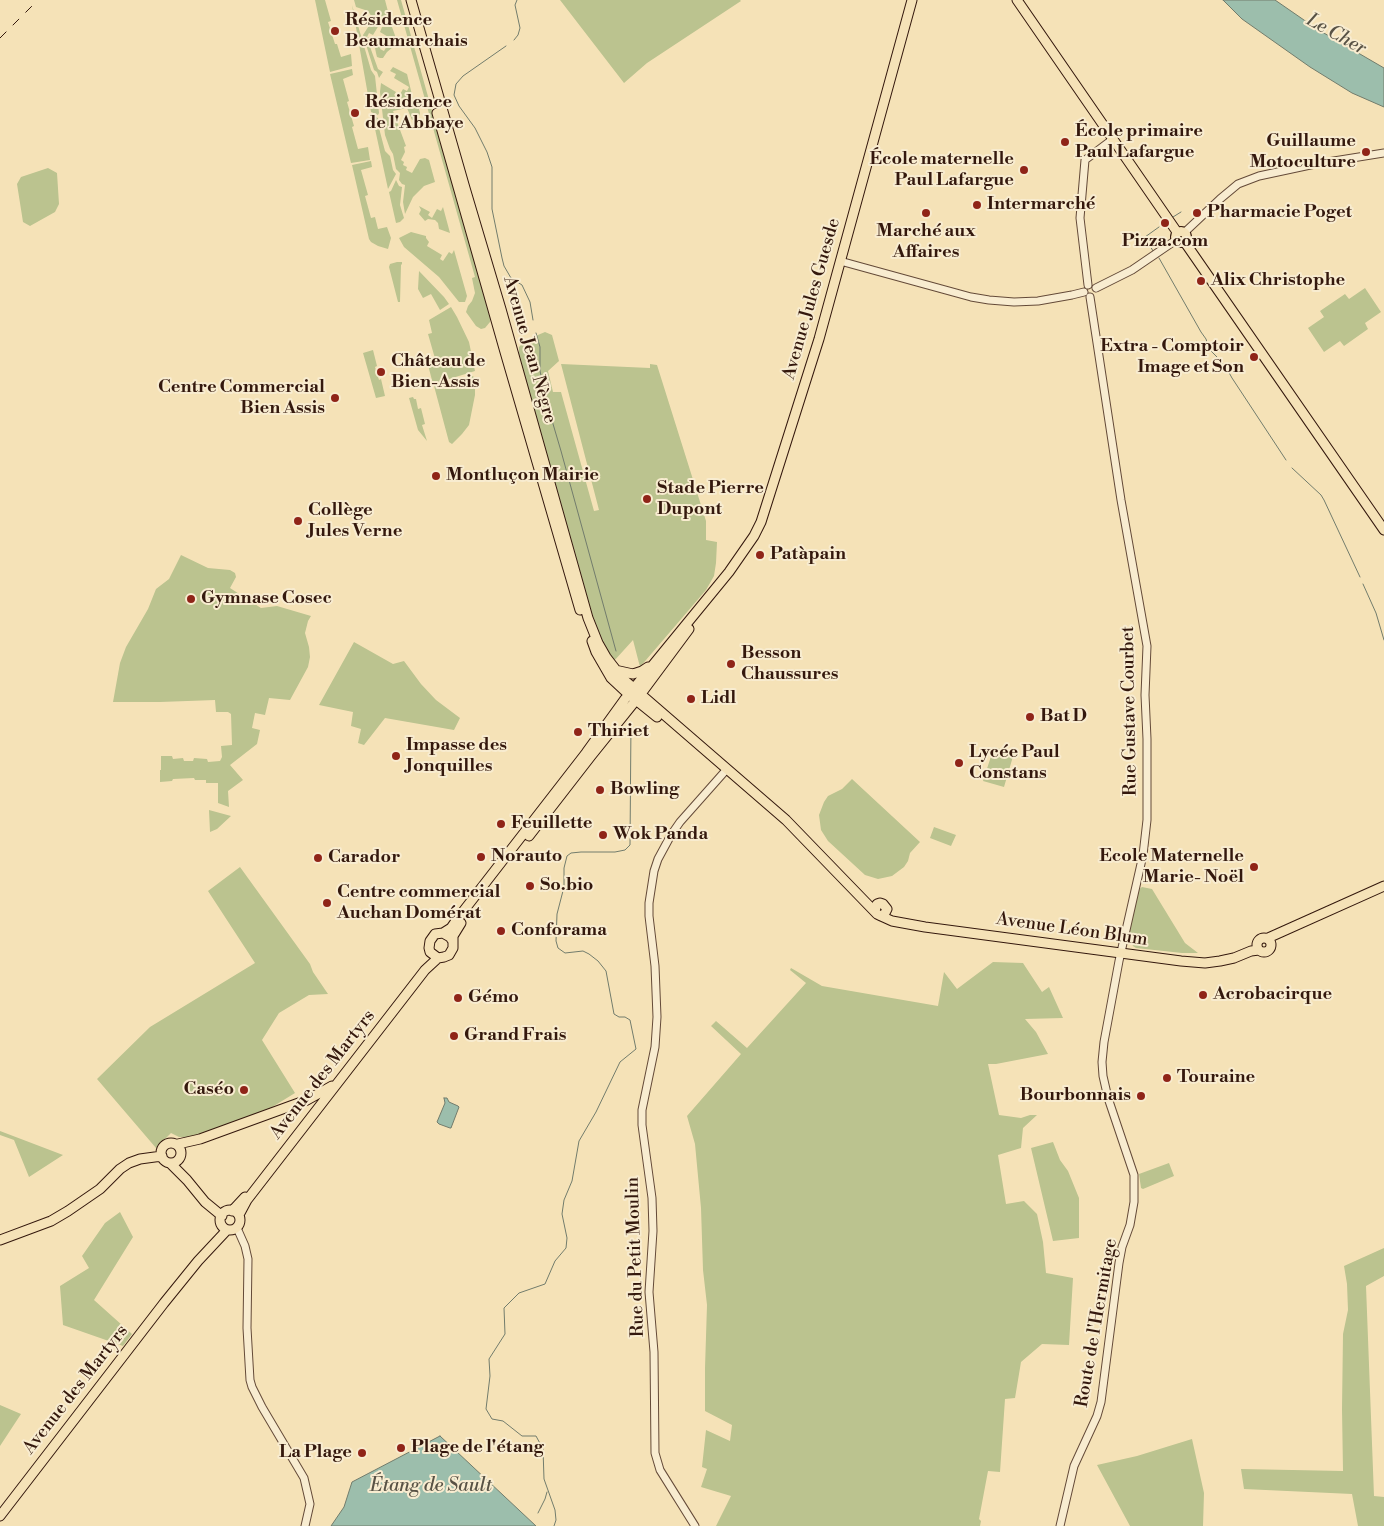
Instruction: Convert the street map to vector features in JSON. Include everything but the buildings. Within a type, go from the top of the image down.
[{"type":"main road","name":"Avenue Jean Nègre","points":[[405,0],[581,614],[596,652],[635,695]]},
{"type":"main road","name":"Avenue Jean Nègre","points":[[411,0],[504,318],[588,618],[598,643],[615,674],[621,704]]},
{"type":"main road","name":"Avenue Jules Guesde","points":[[635,695],[658,659],[748,546],[761,522],[817,346],[912,0]]},
{"type":"main road","points":[[1017,0],[1384,530]]},
{"type":"main road","name":"Avenue Jules Guesde","points":[[635,695],[705,607],[712,593]]},
{"type":"main road","points":[[615,674],[637,673],[658,659]]},
{"type":"main road","points":[[444,933],[454,923],[586,753],[621,704],[635,695]]},
{"type":"main road","points":[[452,940],[459,926],[591,756],[635,695]]},
{"type":"main road","name":"Avenue Léon Blum","points":[[635,695],[713,760],[723,766],[793,826],[860,897],[880,910],[892,921],[925,927],[1183,957],[1204,958],[1258,947],[1263,952],[1268,951],[1270,948],[1270,941]]},
{"type":"main road","name":"Avenue Léon Blum","points":[[1270,941],[1384,886]]},
{"type":"main road","name":"Avenue Léon Blum","points":[[1270,941],[1384,891]]},
{"type":"main road","points":[[438,933],[444,933],[452,940],[454,945],[451,953],[444,957],[438,958],[430,952],[429,944],[432,937],[438,933]]},
{"type":"main road","name":"Avenue des Martyrs","points":[[235,1213],[243,1199],[332,1086],[424,964],[430,952]]},
{"type":"main road","name":"Avenue des Martyrs","points":[[235,1213],[425,970],[438,958]]},
{"type":"main road","points":[[223,1223],[226,1212],[235,1213],[240,1223],[237,1228],[232,1230],[223,1223],[187,1180],[170,1163],[164,1160],[162,1150],[167,1143],[185,1144],[200,1140],[308,1100],[332,1086]]},
{"type":"main road","points":[[178,1144],[182,1150],[180,1159],[187,1180]]},
{"type":"main road","points":[[0,1240],[51,1221],[68,1211],[100,1189],[120,1169],[129,1163],[140,1159],[162,1156]]},
{"type":"main road","points":[[170,1163],[180,1159]]},
{"type":"main road","name":"Avenue des Martyrs","points":[[0,1516],[198,1261],[223,1223]]},
{"type":"street","points":[[1084,292],[1084,288],[1088,284],[1080,218],[1085,160],[1114,139]]},
{"type":"street","points":[[1096,288],[1132,270],[1181,236],[1238,184],[1259,176],[1315,164],[1384,153]]},
{"type":"street","points":[[840,261],[971,297],[989,300],[1038,301],[1084,292]]},
{"type":"street","points":[[1088,284],[1096,288]]},
{"type":"street","points":[[1084,292],[1085,295],[1090,297],[1095,294],[1096,288]]},
{"type":"street","name":"Rue Gustave Courbet","points":[[1090,297],[1121,500],[1147,646],[1145,695],[1147,820],[1143,854],[1121,951],[1106,1034]]},
{"type":"street","name":"Rue du Petit Moulin","points":[[695,1526],[660,1470],[655,1453],[654,1352],[650,1301],[653,1230],[652,1198],[642,1125],[642,1110],[656,1047],[657,1017],[655,966],[649,903],[658,859],[680,822],[723,766]]},
{"type":"street","name":"Route de l'Hermitage","points":[[1060,1526],[1074,1466],[1097,1416],[1101,1402],[1118,1263],[1130,1225],[1134,1202],[1134,1176],[1108,1098],[1103,1076],[1102,1056],[1106,1034]]},
{"type":"street","points":[[237,1228],[245,1246],[248,1259],[247,1328],[250,1380],[262,1407],[304,1478],[310,1504],[305,1526]]},
{"type":"green space","points":[[315,0],[325,0],[331,21],[328,22],[335,44],[337,44],[341,57],[351,54],[352,66],[330,72]]},
{"type":"green space","points":[[354,0],[385,0],[391,23],[379,25],[373,35],[369,33],[367,37],[370,38],[369,44],[378,69],[383,72],[379,78],[374,70],[363,35],[372,21],[372,17],[368,11],[356,7]]},
{"type":"green space","points":[[397,0],[401,0],[490,318],[490,322],[485,328],[481,329],[476,326],[466,312],[475,293],[472,278],[475,277]]},
{"type":"green space","points":[[560,0],[741,1],[647,63],[624,83]]},
{"type":"green space","points":[[352,5],[371,70],[375,76],[378,115],[371,112]]},
{"type":"green space","points":[[382,27],[392,27],[397,41],[383,58],[380,58],[377,57],[376,53],[376,42],[382,45],[380,49],[384,51],[389,42],[393,44],[395,41],[380,32]]},
{"type":"green space","points":[[393,67],[407,74],[412,100],[417,102],[420,113],[418,119],[412,120],[407,108],[393,111],[406,146],[404,147],[405,152],[401,160],[404,162],[403,165],[407,167],[406,170],[412,173],[420,159],[425,158],[429,160],[435,182],[424,186],[413,197],[405,214],[403,202],[405,185],[399,180],[400,173],[396,169],[393,154],[385,135],[380,92],[381,83],[396,92],[394,95],[398,98],[403,89],[407,91],[409,87],[394,78],[396,74],[390,71]]},
{"type":"green space","points":[[352,69],[353,75],[343,79],[349,101],[347,102],[358,149],[368,147],[370,160],[351,163],[330,74]]},
{"type":"green space","points":[[372,115],[378,118],[385,151],[390,156],[393,170],[396,174],[388,189]]},
{"type":"green space","points":[[371,161],[372,167],[361,170],[368,195],[365,196],[371,218],[375,217],[378,229],[387,227],[391,238],[388,249],[378,246],[369,239],[352,165]]},
{"type":"green space","points":[[48,168],[57,173],[59,204],[55,212],[30,226],[23,222],[17,184],[21,177]]},
{"type":"green space","points":[[396,180],[399,186],[402,187],[400,205],[404,218],[396,223],[389,192]]},
{"type":"green space","points":[[419,206],[430,212],[428,215],[432,218],[437,209],[441,211],[443,207],[450,233],[439,229],[438,223],[435,220],[428,219],[425,221],[419,214],[421,210]]},
{"type":"green space","points":[[411,232],[426,236],[429,242],[427,246],[442,255],[440,259],[443,261],[449,252],[452,254],[454,250],[467,296],[465,302],[459,302],[439,277],[404,247],[399,238]]},
{"type":"green space","points":[[402,262],[400,302],[398,302],[389,267],[390,264]]},
{"type":"green space","points":[[419,271],[449,304],[440,310],[431,294],[423,298],[418,289]]},
{"type":"green space","points":[[1365,288],[1381,312],[1365,323],[1368,329],[1344,346],[1340,341],[1324,352],[1308,328],[1324,317],[1320,311],[1345,294],[1349,299]]},
{"type":"green space","points":[[451,307],[469,342],[475,371],[433,384],[428,365],[436,362],[428,334],[432,333],[429,320]]},
{"type":"green space","name":"Stade Pierre Dupont","points":[[545,332],[552,335],[559,361],[548,371],[553,392],[561,392],[594,511],[599,510],[561,364],[650,368],[650,364],[657,365],[706,521],[706,540],[717,542],[714,576],[706,590],[640,667],[633,640],[614,661],[606,651],[595,624],[519,355],[519,347],[526,340]]},
{"type":"green space","points":[[373,350],[377,366],[375,367],[379,380],[381,379],[385,396],[376,398],[363,353]]},
{"type":"green space","points":[[473,376],[475,380],[475,395],[469,425],[452,444],[449,442],[434,386]]},
{"type":"green space","points":[[413,397],[416,399],[418,409],[421,408],[425,424],[422,425],[427,441],[418,430],[409,398]]},
{"type":"green space","points":[[181,555],[208,568],[230,570],[235,573],[236,577],[230,588],[261,608],[277,606],[311,616],[305,633],[310,657],[308,667],[290,700],[269,698],[265,715],[255,713],[252,728],[260,730],[257,744],[230,765],[243,780],[228,791],[229,807],[218,803],[218,783],[206,783],[206,780],[195,780],[194,778],[160,782],[160,770],[161,756],[172,756],[173,759],[183,758],[184,761],[193,761],[194,758],[207,759],[208,762],[220,761],[222,757],[221,746],[232,745],[231,714],[228,712],[216,712],[215,700],[113,702],[120,663],[126,647],[148,609],[156,589],[169,579]]},
{"type":"green space","points":[[354,642],[393,664],[404,661],[436,700],[460,718],[454,730],[385,718],[364,745],[358,743],[361,729],[351,726],[353,712],[319,705]]},
{"type":"green space","points":[[994,747],[1014,753],[1004,787],[983,781]]},
{"type":"green space","points":[[852,779],[920,842],[910,853],[904,867],[892,876],[878,879],[865,875],[828,841],[821,830],[819,815],[824,802],[828,796],[842,789]]},
{"type":"green space","points":[[209,810],[231,816],[217,829],[210,832]]},
{"type":"green space","points":[[934,827],[956,835],[951,846],[930,838]]},
{"type":"green space","points":[[240,867],[310,964],[313,972],[328,994],[309,995],[279,1013],[262,1040],[295,1093],[269,1109],[195,1137],[179,1137],[171,1133],[156,1148],[97,1079],[150,1027],[255,963],[208,891]]},
{"type":"green space","points":[[1142,887],[1152,889],[1185,943],[1198,953],[1182,953],[1136,948],[1133,946],[1129,937],[1130,928],[1138,890]]},
{"type":"green space","points":[[993,962],[1023,963],[1042,992],[1049,987],[1063,1018],[1025,1019],[1036,1032],[1048,1054],[988,1064],[999,1115],[1021,1118],[1037,1115],[1023,1128],[1021,1148],[998,1155],[1006,1204],[1024,1201],[1037,1214],[1043,1242],[1046,1273],[1073,1278],[1069,1345],[1042,1344],[1021,1362],[1015,1398],[1005,1399],[1000,1472],[988,1471],[979,1519],[981,1521],[980,1526],[716,1526],[731,1496],[701,1487],[707,1469],[702,1467],[706,1430],[730,1441],[732,1425],[705,1411],[707,1305],[695,1144],[687,1116],[741,1054],[711,1026],[716,1021],[747,1048],[806,983],[790,970],[791,968],[822,986],[938,1006],[944,972],[957,989]]},
{"type":"green space","points":[[0,1131],[63,1155],[29,1177],[14,1140],[0,1135]]},
{"type":"green space","points":[[1053,1142],[1079,1198],[1079,1238],[1053,1241],[1031,1148]]},
{"type":"green space","points":[[1169,1163],[1174,1176],[1143,1189],[1141,1188],[1139,1174]]},
{"type":"green space","points":[[120,1212],[133,1237],[94,1300],[132,1334],[123,1346],[63,1325],[60,1286],[89,1268],[82,1256],[105,1223]]},
{"type":"green space","points":[[1384,1248],[1384,1276],[1366,1286],[1374,1496],[1384,1497],[1384,1526],[1358,1526],[1352,1494],[1244,1489],[1241,1469],[1343,1471],[1343,1334],[1348,1310],[1344,1266]]},
{"type":"green space","points":[[0,1405],[21,1414],[0,1446]]},
{"type":"green space","points":[[1192,1439],[1204,1493],[1203,1526],[1130,1526],[1097,1465],[1137,1456]]},
{"type":"water","points":[[1223,0],[1275,0],[1317,29],[1384,68],[1384,107],[1352,93],[1310,67],[1242,19]]},
{"type":"water","points":[[444,1098],[447,1098],[449,1102],[459,1107],[451,1128],[437,1122],[445,1103]]},
{"type":"water","name":"Étang de Sault","points":[[440,1436],[536,1526],[331,1526],[344,1507],[352,1482]]},
{"type":"waterway","points":[[514,40],[520,28],[515,5],[517,0]]},
{"type":"waterway","points":[[506,46],[463,76],[456,84],[454,95],[459,106],[475,128],[487,152],[492,167],[492,209],[504,266],[511,278],[522,285],[530,302],[533,320]]},
{"type":"waterway","points":[[1173,217],[1181,212]]},
{"type":"waterway","points":[[1153,251],[1145,237],[1159,227]]},
{"type":"waterway","points":[[1159,258],[1206,339],[1209,349],[1227,369],[1286,460]]},
{"type":"waterway","points":[[536,333],[540,347],[540,371],[548,407],[616,651]]},
{"type":"waterway","points":[[1292,468],[1321,495],[1360,577]]},
{"type":"waterway","points":[[1363,584],[1376,613],[1384,640]]},
{"type":"waterway","points":[[554,1526],[556,1520],[555,1510],[544,1479],[543,1449],[536,1436],[522,1436],[503,1421],[492,1419],[486,1409],[490,1376],[489,1359],[505,1334],[504,1308],[519,1293],[545,1284],[555,1261],[566,1248],[567,1238],[562,1214],[564,1200],[572,1181],[579,1141],[596,1112],[620,1062],[636,1049],[630,1020],[614,1014],[606,971],[589,954],[583,951],[565,953],[558,948],[556,941],[557,914],[564,887],[564,868],[567,856],[571,853],[581,852],[615,852],[625,850],[630,845],[631,722]]},
{"type":"waterway","points":[[538,1513],[547,1492]]},
{"type":"railway","points":[[0,38],[38,0]]},
{"type":"place","name":"Résidence Beaumarchais","points":[[335,31]]},
{"type":"place","name":"Résidence de l'Abbaye","points":[[355,113]]},
{"type":"place","name":"École primaire Paul Lafargue","points":[[1065,142]]},
{"type":"place","name":"Guillaume Motoculture","points":[[1366,152]]},
{"type":"place","name":"École maternelle Paul Lafargue","points":[[1024,170]]},
{"type":"place","name":"Intermarché","points":[[977,205]]},
{"type":"place","name":"Marché aux Affaires","points":[[926,213]]},
{"type":"place","name":"Pharmacie Poget","points":[[1197,213]]},
{"type":"place","name":"Pizza.com","points":[[1165,223]]},
{"type":"place","name":"Alix Christophe","points":[[1201,281]]},
{"type":"place","name":"Extra - Comptoir Image et Son","points":[[1254,357]]},
{"type":"place","name":"Château de Bien-Assis","points":[[381,372]]},
{"type":"place","name":"Centre Commercial Bien Assis","points":[[335,398]]},
{"type":"place","name":"Montluçon Mairie","points":[[436,476]]},
{"type":"place","name":"Stade Pierre Dupont","points":[[647,499]]},
{"type":"place","name":"Collège Jules Verne","points":[[298,521]]},
{"type":"place","name":"Patàpain","points":[[760,555]]},
{"type":"place","name":"Gymnase Cosec","points":[[191,599]]},
{"type":"place","name":"Besson Chaussures","points":[[731,664]]},
{"type":"place","name":"Lidl","points":[[691,699]]},
{"type":"place","name":"Bat D","points":[[1030,717]]},
{"type":"place","name":"Thiriet","points":[[578,732]]},
{"type":"place","name":"Impasse des Jonquilles","points":[[396,756]]},
{"type":"place","name":"Lycée Paul Constans","points":[[959,763]]},
{"type":"place","name":"Bowling","points":[[600,790]]},
{"type":"place","name":"Feuillette","points":[[501,824]]},
{"type":"place","name":"Wok Panda","points":[[603,835]]},
{"type":"place","name":"Norauto","points":[[481,857]]},
{"type":"place","name":"Carador","points":[[318,858]]},
{"type":"place","name":"Ecole Maternelle Marie- Noël","points":[[1254,867]]},
{"type":"place","name":"So.bio","points":[[530,886]]},
{"type":"place","name":"Centre commercial Auchan Domérat","points":[[327,903]]},
{"type":"place","name":"Conforama","points":[[501,931]]},
{"type":"place","name":"Acrobacirque","points":[[1203,995]]},
{"type":"place","name":"Gémo","points":[[458,998]]},
{"type":"place","name":"Grand Frais","points":[[454,1036]]},
{"type":"place","name":"Touraine","points":[[1167,1078]]},
{"type":"place","name":"Caséo","points":[[244,1090]]},
{"type":"place","name":"Bourbonnais","points":[[1141,1096]]},
{"type":"place","name":"Plage de l'étang","points":[[401,1448]]},
{"type":"place","name":"La Plage","points":[[362,1453]]},
{"type":"water label","name":"Le Cher","points":[[1336,35]]}]
